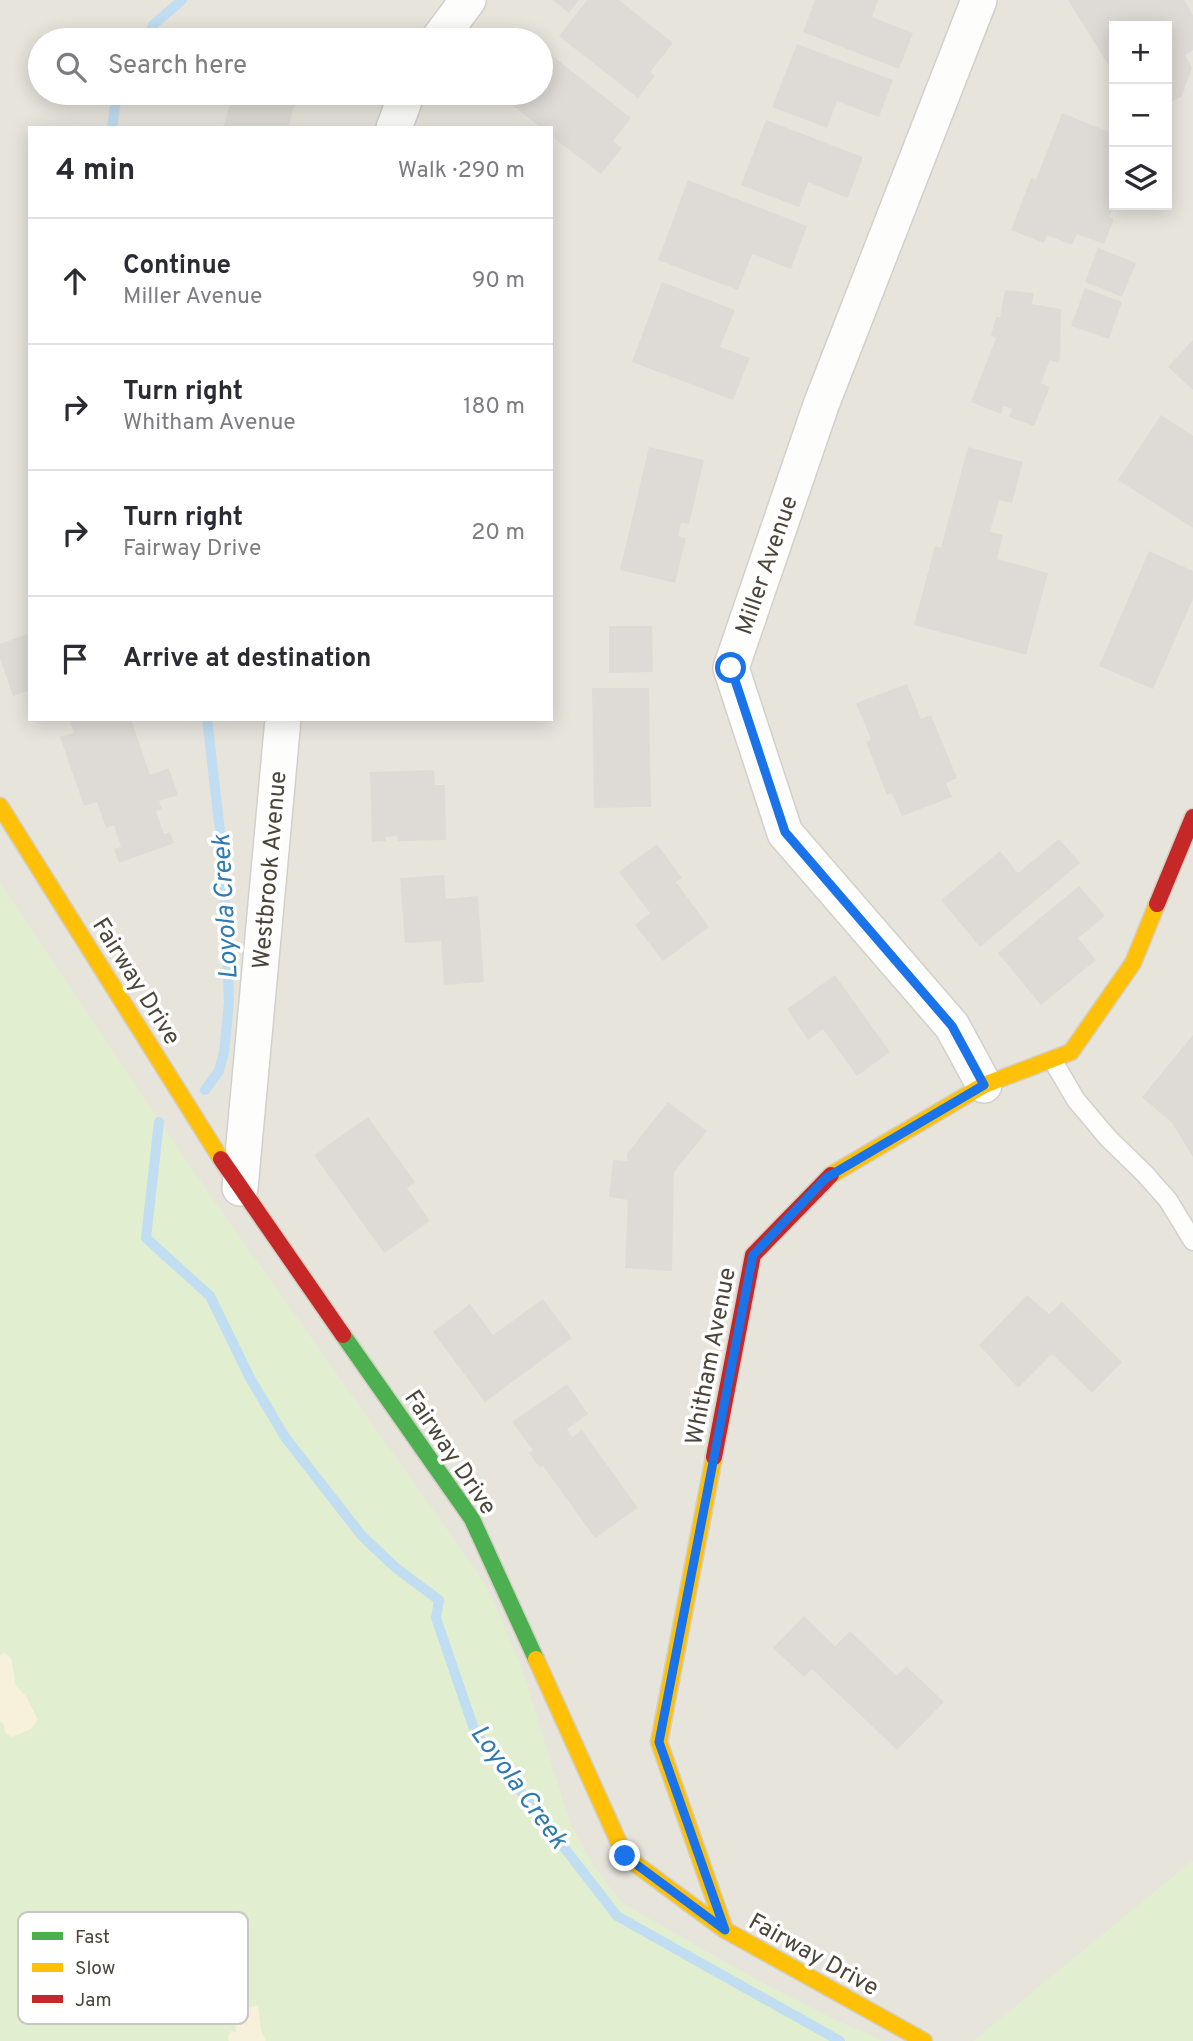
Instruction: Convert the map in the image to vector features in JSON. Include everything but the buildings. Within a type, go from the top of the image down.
[{"type":"street","points":[[447,28],[468,0]]},
{"type":"street","name":"Miller Avenue","points":[[979,0],[821,405],[731,668],[785,832],[952,1026],[984,1085]]},
{"type":"street","points":[[395,126],[403,105]]},
{"type":"street","name":"Westbrook Avenue","points":[[240,1188],[283,721]]},
{"type":"street","name":"Fairway Drive","points":[[0,806],[240,1188],[472,1519],[625,1856],[725,1930],[924,2041]]},
{"type":"street","name":"Whitham Avenue","points":[[725,1930],[659,1742],[753,1255],[826,1178],[984,1085],[1071,1052],[1133,962],[1193,817]]},
{"type":"lane","points":[[1053,1061],[1076,1100],[1108,1138],[1144,1172],[1168,1200],[1193,1241]]},
{"type":"shaded area","points":[[0,0],[1193,0],[1193,2041],[0,2041]]},
{"type":"green space","points":[[0,883],[196,1175],[487,1586],[522,1669],[570,1823],[595,1868],[622,1903],[757,1980],[884,2041],[0,2041]]},
{"type":"green space","points":[[1193,1860],[1193,2041],[973,2041]]},
{"type":"sand","points":[[3,1652],[11,1658],[16,1686],[26,1696],[38,1720],[31,1729],[12,1737],[5,1733],[4,1725],[0,1721],[0,1654],[2,1656]]},
{"type":"sand","points":[[258,2005],[261,2030],[266,2041],[229,2041],[231,2031],[236,2032],[235,2024],[248,2024],[248,2008]]},
{"type":"waterway","name":"Loyola Creek","points":[[152,28],[182,0]]},
{"type":"waterway","name":"Loyola Creek","points":[[112,126],[115,105]]},
{"type":"waterway","name":"Loyola Creek","points":[[205,1090],[219,1071],[224,1052],[229,1003],[223,857],[207,721]]},
{"type":"waterway","name":"Loyola Creek","points":[[159,1122],[146,1238],[210,1296],[250,1378],[285,1437],[362,1536],[396,1568],[439,1600],[436,1618],[475,1732],[617,1916],[840,2041]]},
{"type":"traffic: fast","points":[[343,1335],[472,1519],[536,1659]]},
{"type":"traffic: slow","points":[[0,806],[221,1159]]},
{"type":"traffic: slow","points":[[831,1175],[984,1085],[1071,1052],[1133,963],[1157,904]]},
{"type":"traffic: slow","points":[[714,1457],[659,1742],[725,1930]]},
{"type":"traffic: slow","points":[[536,1659],[625,1856],[725,1930],[924,2041]]},
{"type":"traffic: jam","points":[[1157,904],[1193,817]]},
{"type":"traffic: jam","points":[[221,1159],[343,1335]]},
{"type":"traffic: jam","points":[[714,1457],[753,1255],[831,1175]]},
{"type":"route","points":[[625,1856],[725,1930],[659,1742],[753,1255],[826,1178],[984,1085],[952,1026],[785,832],[731,668]]}]
